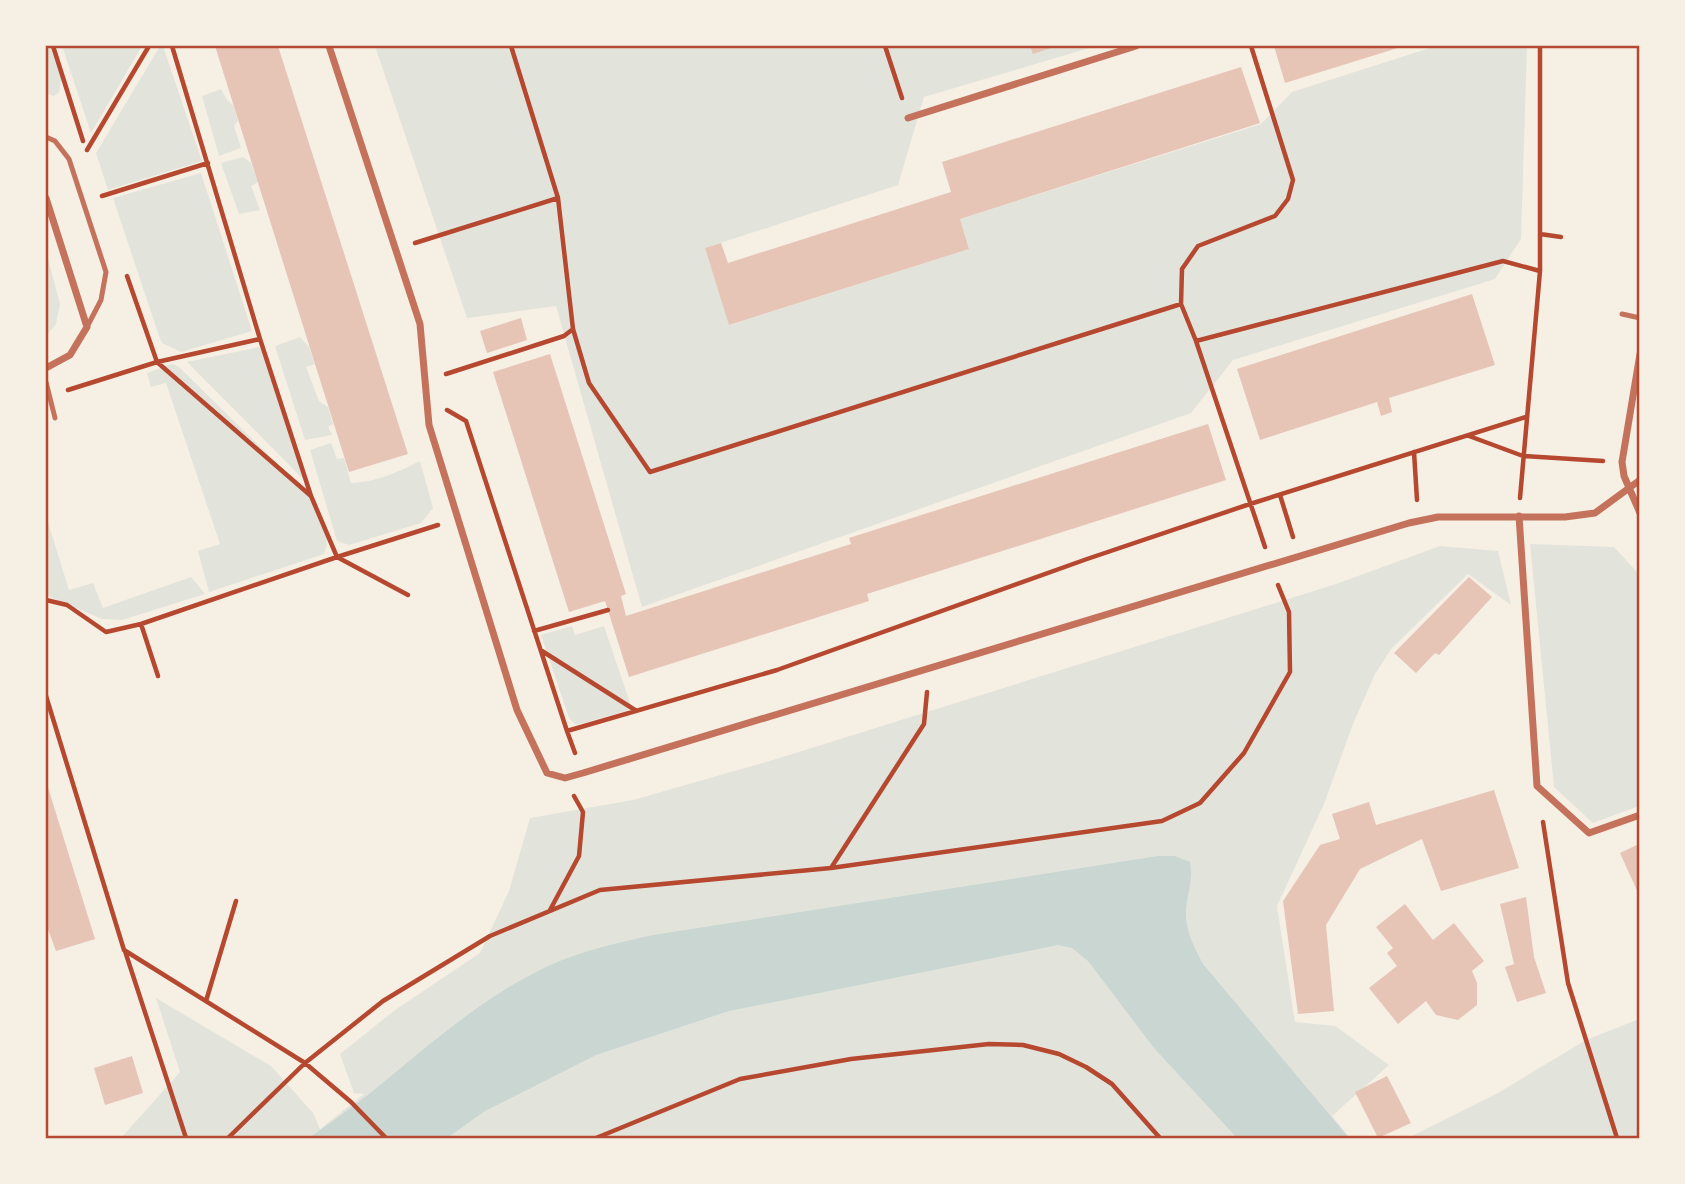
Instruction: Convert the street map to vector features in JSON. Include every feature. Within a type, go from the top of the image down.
[{"type":"street","points":[[329,46],[420,324],[429,425],[517,710],[547,773],[565,778],[1270,564],[1438,517],[1565,517],[1595,513],[1640,480]]},
{"type":"street","points":[[908,118],[1136,46]]},
{"type":"street","points":[[46,198],[87,327],[70,355],[46,368]]},
{"type":"street","points":[[1640,354],[1622,462],[1629,489],[1640,513]]},
{"type":"street","points":[[1519,516],[1537,786],[1589,833],[1640,815]]},
{"type":"lane","points":[[46,137],[55,141],[69,159],[106,272],[101,300],[87,327]]},
{"type":"lane","points":[[1622,314],[1640,318]]},
{"type":"lane","points":[[46,382],[55,418]]},
{"type":"path","points":[[86,152],[149,46]]},
{"type":"path","points":[[172,46],[260,339],[311,496],[337,557],[408,595]]},
{"type":"path","points":[[511,46],[558,198],[573,328],[590,383],[650,472],[1181,304]]},
{"type":"path","points":[[885,46],[908,118]]},
{"type":"path","points":[[228,1139],[305,1063],[383,1001],[490,936],[600,890],[831,869],[1163,821],[1199,803],[1244,753],[1290,672],[1289,612],[1181,304],[1182,269],[1198,246],[1275,216],[1288,199],[1293,180],[1251,46]]},
{"type":"path","points":[[1519,516],[1522,456],[1540,271],[1540,46]]},
{"type":"path","points":[[83,203],[208,163]]},
{"type":"path","points":[[396,249],[558,198]]},
{"type":"path","points":[[1540,234],[1562,237]]},
{"type":"path","points":[[1196,341],[1503,261],[1540,271]]},
{"type":"path","points":[[425,380],[564,336],[573,328]]},
{"type":"path","points":[[49,396],[157,362],[260,339]]},
{"type":"path","points":[[157,362],[311,496]]},
{"type":"path","points":[[427,398],[466,421],[567,731],[777,670],[1087,559],[1250,504],[1526,417]]},
{"type":"path","points":[[1467,436],[1522,456],[1622,462]]},
{"type":"path","points":[[1414,452],[1418,522]]},
{"type":"path","points":[[1280,495],[1299,556]]},
{"type":"path","points":[[46,600],[67,605],[106,632],[141,624],[337,557],[459,519]]},
{"type":"path","points":[[534,631],[608,610]]},
{"type":"path","points":[[141,624],[158,676]]},
{"type":"path","points":[[541,650],[635,711]]},
{"type":"path","points":[[831,869],[924,724],[929,668]]},
{"type":"path","points":[[46,696],[124,950],[186,1139]]},
{"type":"path","points":[[1537,786],[1568,983],[1616,1139]]},
{"type":"path","points":[[550,911],[579,856],[583,812],[577,801]]},
{"type":"path","points":[[206,1001],[236,901]]},
{"type":"path","points":[[124,950],[305,1063],[351,1102],[386,1139]]},
{"type":"path","points":[[596,1139],[740,1079],[851,1059],[989,1044],[1023,1045],[1059,1054],[1086,1067],[1112,1084],[1160,1139]]},
{"type":"shaded area","points":[[46,46],[52,46],[62,76],[59,92],[54,96],[46,94]]},
{"type":"shaded area","points":[[62,46],[142,46],[91,133]]},
{"type":"shaded area","points":[[160,46],[163,46],[202,161],[108,190],[96,153]]},
{"type":"shaded area","points":[[375,46],[1096,46],[924,97],[898,185],[705,248],[730,325],[969,249],[960,219],[1261,124],[1292,92],[1436,46],[1527,46],[1521,239],[1495,279],[1233,360],[1191,413],[642,607],[556,306],[467,318]]},
{"type":"shaded area","points":[[221,89],[234,106],[238,121],[234,126],[241,148],[219,156],[202,96]]},
{"type":"shaded area","points":[[243,157],[251,163],[258,182],[251,186],[260,210],[239,214],[221,163]]},
{"type":"shaded area","points":[[201,173],[252,331],[181,352],[162,343],[113,198]]},
{"type":"shaded area","points":[[46,251],[60,304],[56,324],[46,336]]},
{"type":"shaded area","points":[[300,337],[309,347],[315,364],[306,367],[319,401],[328,407],[333,424],[328,427],[332,435],[305,440],[275,346]]},
{"type":"shaded area","points":[[259,347],[266,355],[307,483],[187,362]]},
{"type":"shaded area","points":[[172,364],[179,367],[307,493],[326,530],[324,554],[209,592],[198,551],[220,544],[166,383],[151,387],[147,373]]},
{"type":"shaded area","points":[[331,443],[337,459],[344,458],[351,483],[395,473],[420,461],[433,508],[421,523],[349,545],[337,541],[310,450]]},
{"type":"shaded area","points":[[46,516],[69,590],[93,583],[103,608],[191,577],[205,594],[122,620],[102,619],[46,595]]},
{"type":"shaded area","points":[[1530,544],[1614,547],[1639,574],[1639,806],[1593,823],[1554,787]]},
{"type":"shaded area","points":[[1440,546],[1498,551],[1511,605],[1468,574],[1392,648],[1375,674],[1353,724],[1324,804],[1277,906],[1295,1022],[1335,1026],[1389,1065],[1332,1116],[1350,1138],[121,1138],[180,1072],[156,998],[271,1066],[313,1113],[320,1129],[364,1094],[354,1093],[340,1054],[395,1010],[480,953],[509,891],[530,818],[633,800],[773,760],[1336,584]]},
{"type":"shaded area","points":[[572,626],[575,635],[604,626],[631,706],[626,711],[576,725],[569,718],[541,635]]},
{"type":"shaded area","points":[[1158,856],[1175,856],[1190,862],[1187,923],[1203,964],[1349,1138],[1237,1138],[1154,1048],[1088,961],[1072,948],[1058,945],[729,1011],[596,1055],[485,1111],[447,1138],[309,1138],[475,1009],[546,967],[585,952],[653,935]]},
{"type":"shaded area","points":[[1639,1019],[1639,1138],[1408,1138],[1498,1093],[1586,1040]]},
{"type":"building","points":[[215,46],[278,46],[408,454],[349,472]]},
{"type":"building","points":[[1030,46],[1057,46],[1033,54]]},
{"type":"building","points":[[1274,46],[1404,46],[1285,83]]},
{"type":"building","points":[[1241,67],[1260,123],[960,219],[969,249],[729,325],[705,248],[721,243],[728,263],[951,192],[942,162]]},
{"type":"building","points":[[1472,294],[1495,365],[1389,398],[1392,412],[1381,416],[1377,402],[1260,440],[1237,369]]},
{"type":"building","points":[[521,318],[527,340],[487,353],[480,331]]},
{"type":"building","points":[[550,354],[626,594],[621,596],[626,616],[851,544],[849,538],[1208,424],[1226,480],[867,594],[869,601],[629,677],[605,601],[569,612],[493,372]]},
{"type":"building","points":[[1469,577],[1492,597],[1439,655],[1435,653],[1416,673],[1394,653]]},
{"type":"building","points":[[46,781],[95,939],[56,951],[46,924]]},
{"type":"building","points":[[1494,790],[1519,868],[1441,891],[1422,839],[1360,869],[1326,925],[1334,1011],[1298,1014],[1283,901],[1320,845],[1340,839],[1332,814],[1369,802],[1376,825]]},
{"type":"building","points":[[1639,844],[1639,895],[1620,853]]},
{"type":"building","points":[[1526,897],[1534,957],[1546,993],[1517,1002],[1505,967],[1514,964],[1500,904]]},
{"type":"building","points":[[1405,904],[1433,940],[1454,923],[1484,961],[1472,971],[1477,983],[1477,1005],[1458,1020],[1436,1015],[1426,1001],[1398,1024],[1369,988],[1397,966],[1387,953],[1393,948],[1376,927]]},
{"type":"building","points":[[132,1056],[143,1093],[105,1105],[94,1068]]},
{"type":"building","points":[[1387,1076],[1411,1123],[1378,1138],[1355,1092]]}]
